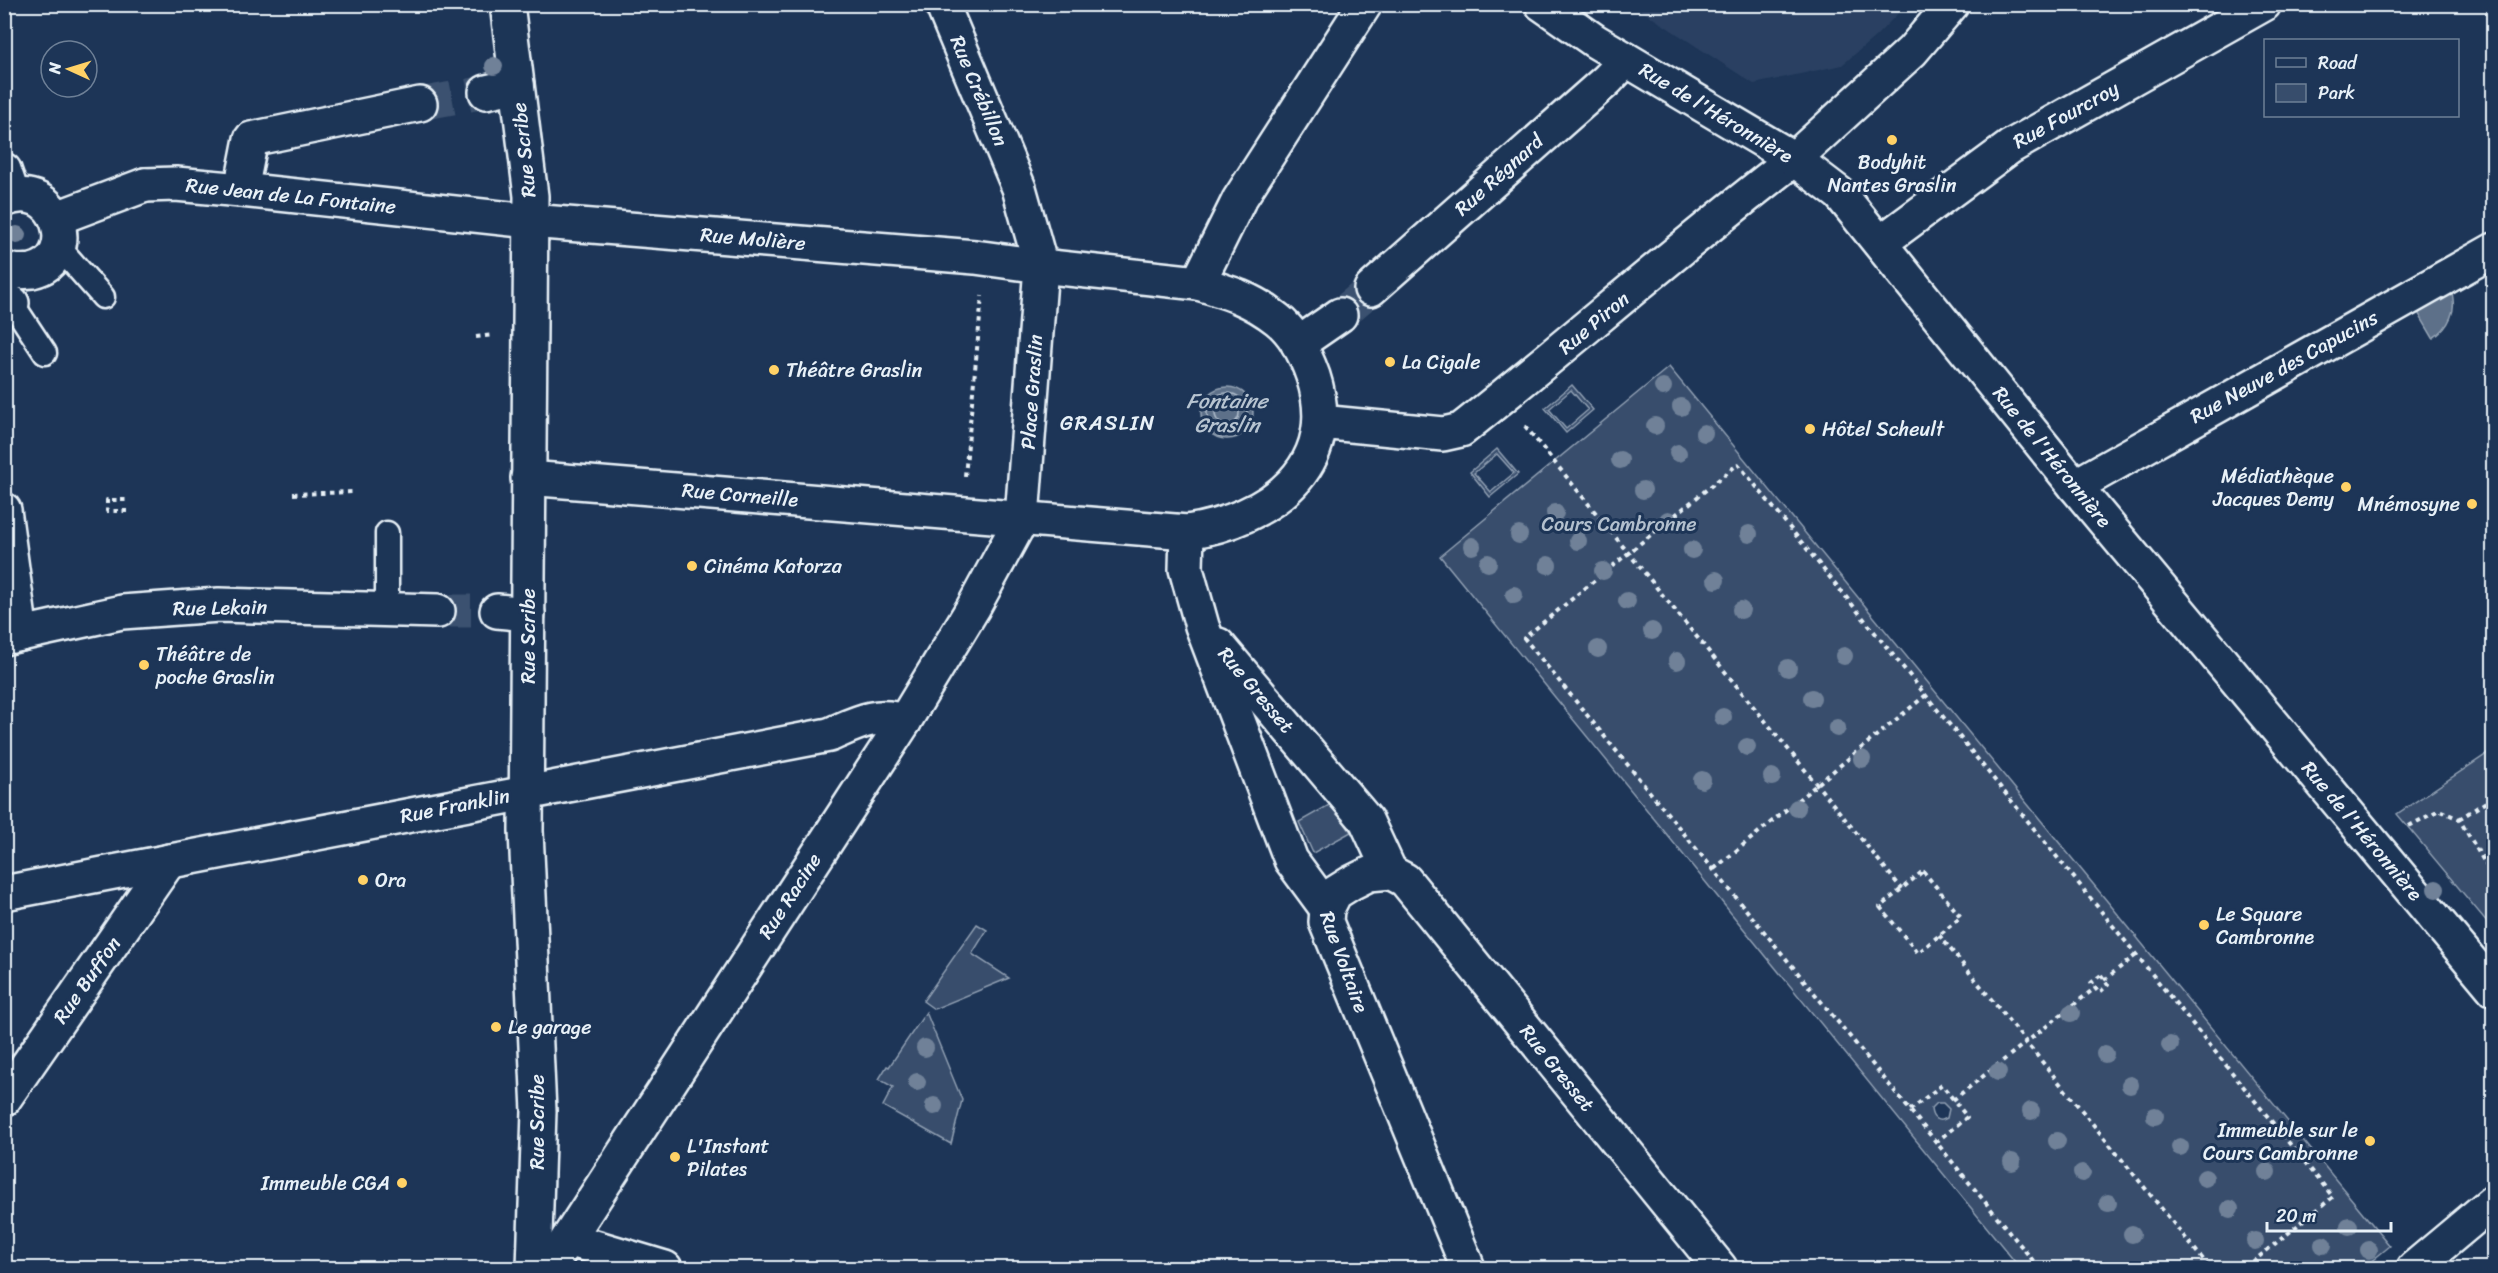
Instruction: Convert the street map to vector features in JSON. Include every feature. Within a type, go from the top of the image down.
[{"type":"street","name":"Rue Scribe","points":[[507,4],[501,88],[531,196],[528,478],[512,612],[526,793],[539,1111],[534,1269]]},
{"type":"street","name":"Rue Crébillon","points":[[942,4],[1015,178]]},
{"type":"street","points":[[1198,283],[1239,200],[1365,4]]},
{"type":"street","name":"Rue de l'Héronnière","points":[[1542,4],[1626,60],[1794,159],[1840,194],[2075,486],[2493,989]]},
{"type":"street","name":"Rue Piron","points":[[1320,422],[1443,434],[1461,430],[1554,356],[1756,187],[1794,159],[1912,51],[1952,4]]},
{"type":"street","name":"Rue Fourcroy","points":[[1880,243],[2010,147],[2264,4]]},
{"type":"street","name":"Rue Régnard","points":[[1371,289],[1607,80],[1626,60]]},
{"type":"street","points":[[241,190],[251,139],[420,104]]},
{"type":"street","name":"Place Graslin","points":[[1015,178],[1041,266],[1022,518]]},
{"type":"street","name":"Rue Jean de La Fontaine","points":[[58,232],[145,185],[176,184],[530,221]]},
{"type":"street","points":[[4,268],[22,273],[38,269],[50,260],[58,232],[42,201],[7,189]]},
{"type":"street","name":"Rue Molière","points":[[530,221],[671,222],[1041,266]]},
{"type":"street","name":"Rue Neuve des Capucins","points":[[2075,486],[2493,250]]},
{"type":"street","points":[[1022,518],[1187,532],[1214,528],[1271,502],[1294,482],[1313,455],[1320,422],[1318,393],[1310,367],[1298,344],[1279,320],[1248,299],[1198,283],[1041,266]]},
{"type":"street","points":[[1298,344],[1340,315]]},
{"type":"street","name":"Rue Corneille","points":[[528,478],[1022,518]]},
{"type":"street","points":[[4,510],[13,636]]},
{"type":"street","name":"Rue Racine","points":[[549,1269],[904,722],[973,608],[1022,518]]},
{"type":"street","points":[[1187,532],[1186,569],[1202,626]]},
{"type":"street","name":"Rue Lekain","points":[[13,636],[122,612],[219,605],[438,611]]},
{"type":"street","name":"Rue Gresset","points":[[1202,626],[1366,820],[1390,872],[1405,880],[1412,888],[1720,1269]]},
{"type":"street","name":"Rue Voltaire","points":[[1202,626],[1291,860],[1327,909],[1326,922],[1332,941],[1468,1269]]},
{"type":"street","name":"Rue Franklin","points":[[4,893],[829,735],[880,716],[904,722]]},
{"type":"street","name":"Rue Buffon","points":[[4,1099],[169,861]]},
{"type":"street","points":[[1327,909],[1335,893],[1351,883],[1369,874],[1390,872]]},
{"type":"street","points":[[2414,1269],[2493,1201]]},
{"type":"street","points":[[568,1239],[665,1269]]},
{"type":"lane","points":[[58,232],[104,297]]},
{"type":"lane","points":[[7,298],[45,353]]},
{"type":"lane","points":[[387,533],[387,609]]},
{"type":"path","points":[[966,462],[982,293]]},
{"type":"path","points":[[1554,461],[1902,889]]},
{"type":"path","points":[[2039,1269],[1524,638],[1738,464],[2333,1197],[2245,1269]]},
{"type":"path","points":[[293,494],[353,492]]},
{"type":"path","points":[[127,511],[107,511],[107,500],[128,500]]},
{"type":"path","points":[[1713,869],[1926,695]]},
{"type":"path","points":[[2459,819],[2493,797]]},
{"type":"path","points":[[2374,845],[2439,810],[2459,819],[2493,879]]},
{"type":"path","points":[[1923,871],[1961,917],[1918,952],[1880,907],[1902,889],[1923,871]]},
{"type":"path","points":[[1939,935],[2210,1269]]},
{"type":"path","points":[[2104,980],[2136,954]]},
{"type":"path","points":[[2101,975],[2104,980],[2108,985],[2099,993],[2091,983],[2101,975]]},
{"type":"path","points":[[1953,1100],[2095,988]]},
{"type":"path","points":[[1910,1110],[1942,1085],[1967,1117],[1936,1142]]},
{"type":"shaded area","points":[[1633,5],[1906,5],[1876,36],[1842,65],[1754,84]]},
{"type":"green space","name":"Cours Cambronne","points":[[1669,367],[2390,1246],[2363,1268],[2020,1268],[1440,556]],"holes":[[[1937,1103],[1943,1103],[1949,1109],[1947,1118],[1938,1120],[1931,1109]]]},
{"type":"green space","points":[[1572,385],[1593,410],[1566,433],[1545,408]],"holes":[[[1571,390],[1588,410],[1566,429],[1549,409]]]},
{"type":"green space","points":[[1497,449],[1518,474],[1490,497],[1470,472]],"holes":[[[1497,454],[1514,473],[1491,492],[1474,473]]]},
{"type":"green space","points":[[2493,750],[2493,929],[2397,814]]},
{"type":"green space","points":[[1331,804],[1351,832],[1313,853],[1299,822]]},
{"type":"green space","points":[[977,924],[987,930],[972,954],[1009,978],[934,1009],[923,1001]]},
{"type":"green space","points":[[926,1012],[962,1100],[951,1144],[883,1106],[893,1087],[879,1079]]},
{"type":"water","points":[[2451,291],[2453,311],[2451,318],[2444,329],[2433,338],[2413,304]]},
{"type":"water","name":"Fontaine Graslin","points":[[1227,387],[1241,391],[1249,399],[1253,413],[1249,427],[1241,435],[1227,439],[1213,435],[1205,427],[1201,413],[1205,399],[1213,391]]},
{"type":"tunnel","points":[[420,104],[486,92]]},
{"type":"tunnel","points":[[1340,315],[1371,289]]},
{"type":"tunnel","points":[[438,611],[497,611]]},
{"type":"place","name":"Bodyhit Nantes Graslin","points":[[1892,140]]},
{"type":"place","name":"La Cigale","points":[[1390,362]]},
{"type":"place","name":"Théâtre Graslin","points":[[774,370]]},
{"type":"place","name":"Hôtel Scheult","points":[[1810,429]]},
{"type":"place","name":"Médiathèque Jacques Demy","points":[[2346,487]]},
{"type":"place","name":"Mnémosyne","points":[[2472,504]]},
{"type":"place","name":"Cinéma Katorza","points":[[692,566]]},
{"type":"place","name":"Théâtre de poche Graslin","points":[[144,665]]},
{"type":"place","name":"Ora","points":[[363,880]]},
{"type":"place","name":"Le Square Cambronne","points":[[2204,925]]},
{"type":"place","name":"Le garage","points":[[496,1027]]},
{"type":"place","name":"Immeuble sur le Cours Cambronne","points":[[2370,1141]]},
{"type":"place","name":"L'Instant Pilates","points":[[675,1157]]},
{"type":"place","name":"Immeuble CGA","points":[[402,1183]]},
{"type":"district","name":"GRASLIN","points":[[1108,423]]}]
